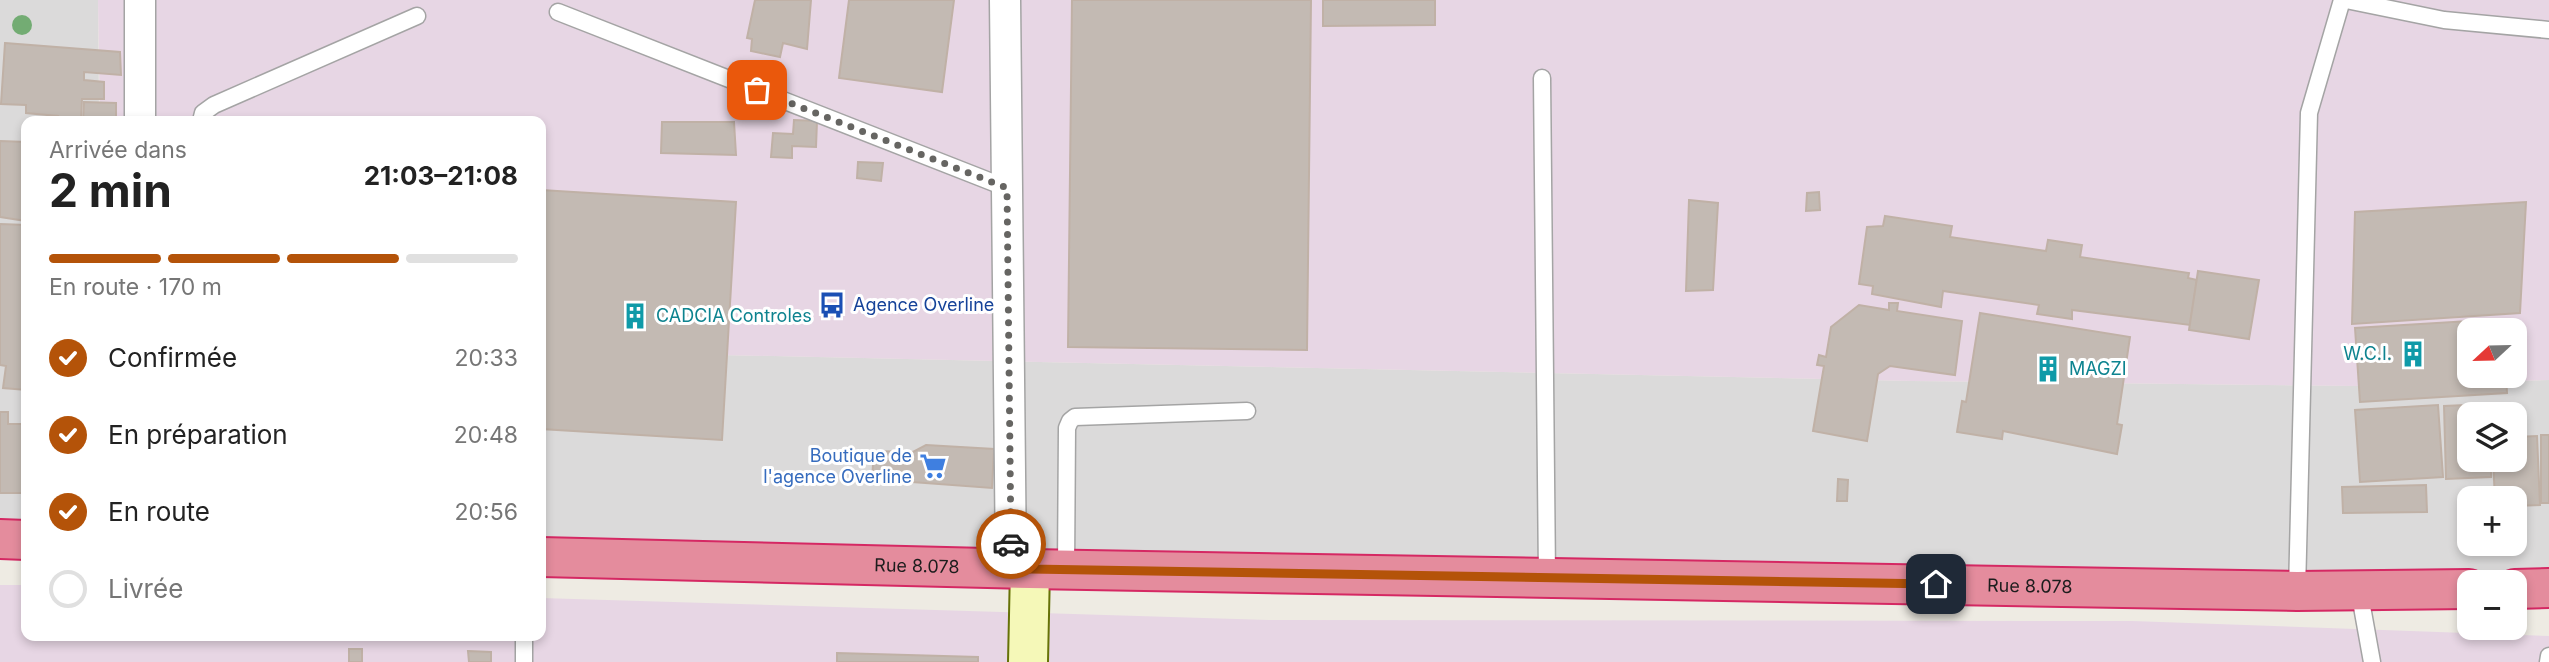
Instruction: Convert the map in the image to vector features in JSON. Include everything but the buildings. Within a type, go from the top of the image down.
[{"type":"highway","points":[[0,540],[21,540]]},
{"type":"highway","name":"Rue 8.078","points":[[546,557],[1036,569],[2297,590],[2457,589]]},
{"type":"highway","points":[[2527,589],[2549,588]]},
{"type":"street","points":[[141,0],[141,116]]},
{"type":"street","points":[[1005,0],[1007,188],[1036,569],[1028,662]]},
{"type":"lane","points":[[2297,590],[2309,113],[2344,0],[2444,20],[2549,30]]},
{"type":"lane","points":[[558,12],[1007,188]]},
{"type":"lane","points":[[202,116],[214,105],[417,16]]},
{"type":"lane","points":[[1542,78],[1547,577]]},
{"type":"lane","points":[[1036,569],[1067,428],[1075,417],[1247,411]]},
{"type":"lane","points":[[2359,590],[2372,662]]},
{"type":"lane","points":[[524,641],[524,662]]},
{"type":"lane","points":[[2548,662],[2549,656]]},
{"type":"shaded area","points":[[0,0],[98,0],[99,116],[21,116],[21,540],[0,539]]},
{"type":"shaded area","points":[[98,0],[2549,0],[2549,380],[2527,381],[2527,318],[2457,318],[2457,383],[2357,386],[1912,381],[546,351],[546,116],[100,116]]},
{"type":"shaded area","points":[[546,351],[1912,381],[2357,386],[2457,383],[2457,388],[2527,388],[2527,381],[2549,380],[2549,588],[2527,585],[2527,570],[2457,570],[2457,582],[546,555]]},
{"type":"shaded area","points":[[0,585],[21,585],[21,641],[546,641],[546,598],[1269,620],[2132,621],[2457,633],[2457,640],[2527,640],[2527,635],[2549,636],[2549,662],[0,662]]},
{"type":"way so far","points":[[757,90],[1007,188],[1011,544]]},
{"type":"place","name":"Agence Overline","points":[[832,305]]},
{"type":"place","name":"CADCIA Controles","points":[[635,316]]},
{"type":"place","name":"W.C.I.","points":[[2413,354]]},
{"type":"place","name":"MAGZI","points":[[2048,369]]},
{"type":"place","name":"Boutique de l'agence Overline","points":[[933,466]]},
{"type":"route","points":[[1011,544],[1011,568],[1030,569],[1936,584]]}]
